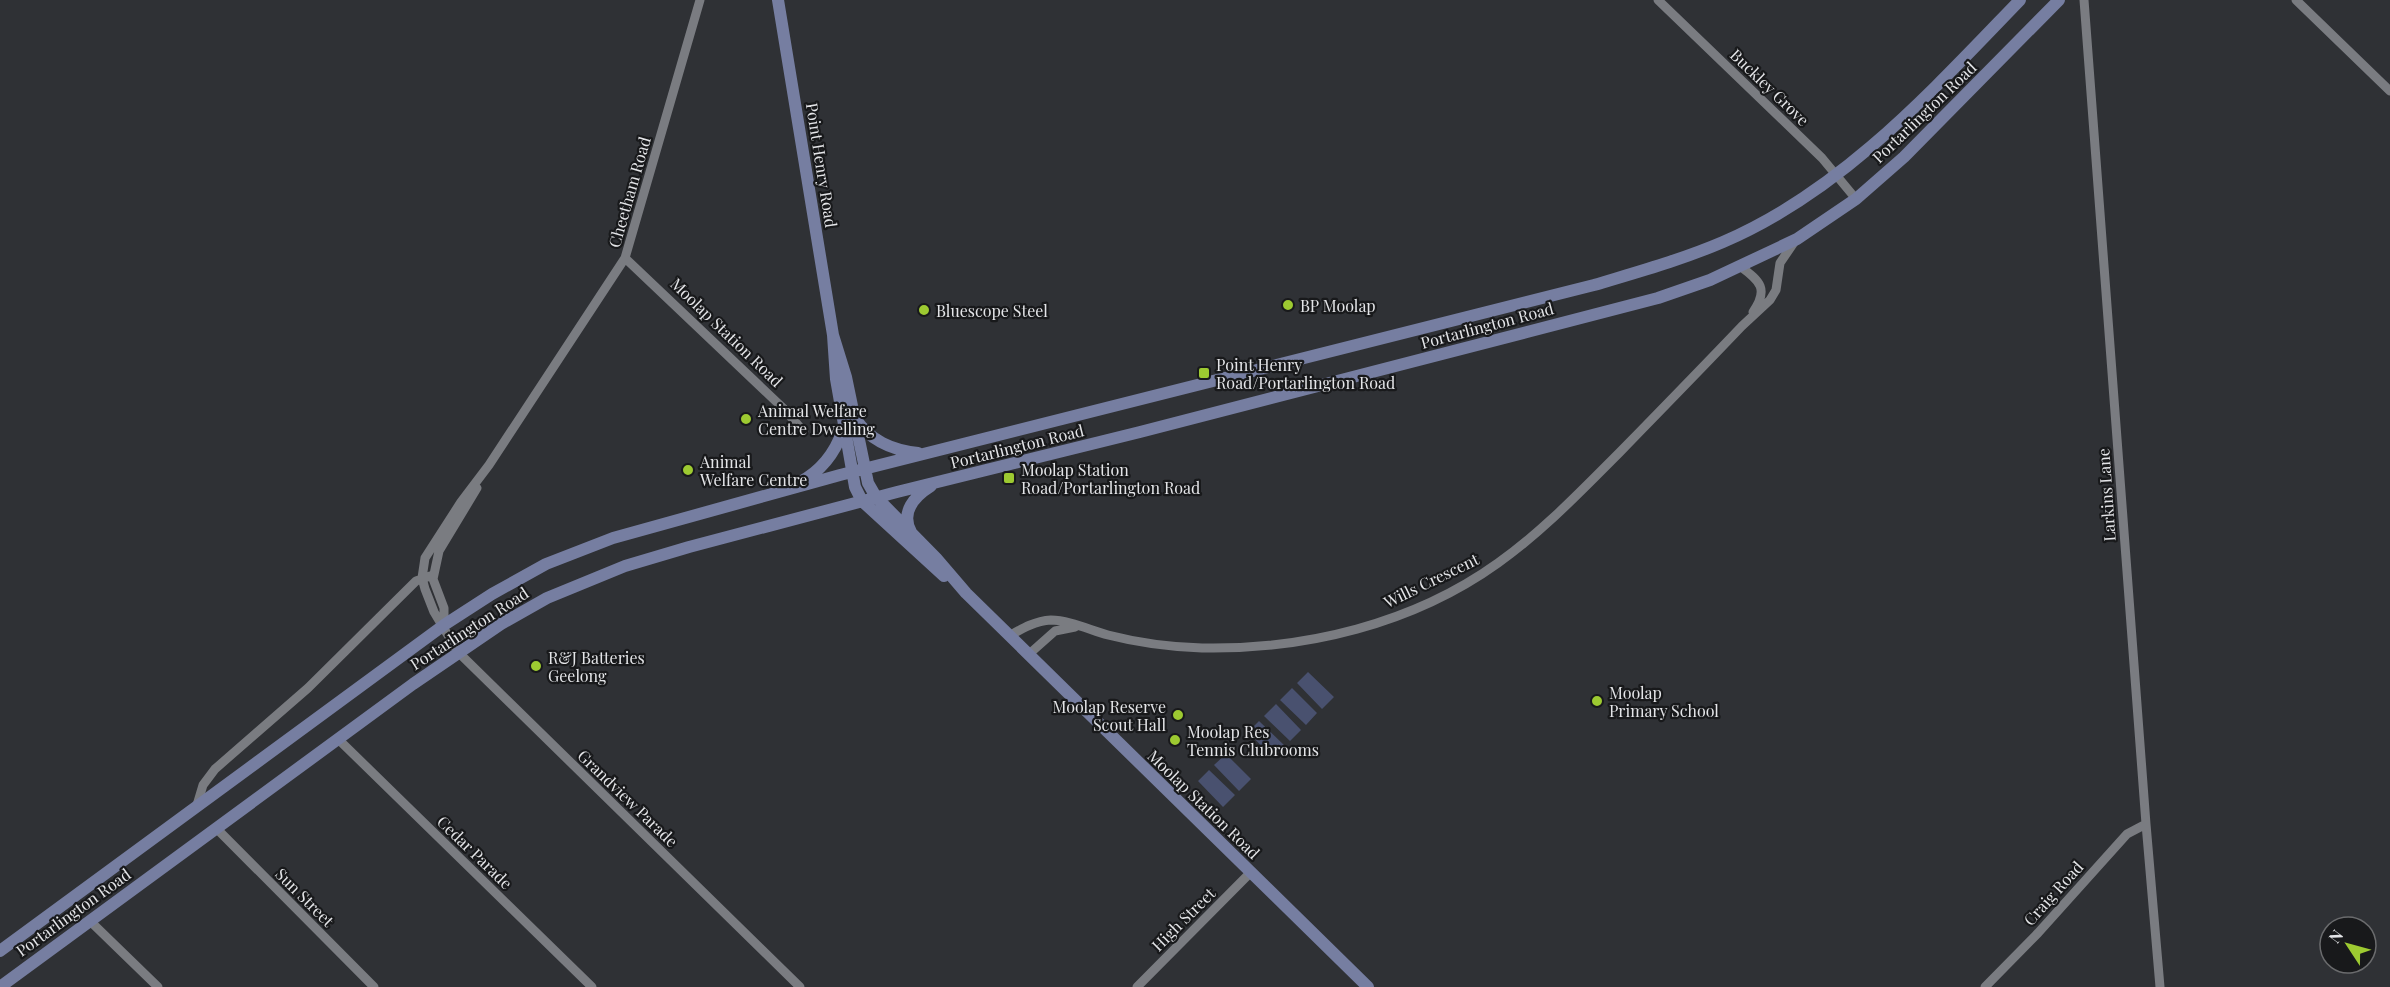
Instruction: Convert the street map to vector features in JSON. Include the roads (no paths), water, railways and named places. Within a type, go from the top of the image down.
[{"type":"main road","name":"Point Henry Road","points":[[778,0],[833,335],[836,379],[844,429],[855,487],[862,501]]},
{"type":"main road","name":"Portarlington Road","points":[[0,951],[444,625],[546,564],[613,538],[786,490],[1594,285],[1661,265],[1723,242],[1766,221],[1837,176],[1879,141],[2019,0]]},
{"type":"main road","name":"Portarlington Road","points":[[0,987],[458,652],[547,598],[607,572],[689,547],[1647,300],[1710,280],[1797,239],[1856,199],[1904,157],[2059,0]]},
{"type":"main road","name":"Point Henry Road","points":[[833,335],[846,377],[868,483],[876,497]]},
{"type":"main road","points":[[853,414],[866,432],[885,445],[924,454]]},
{"type":"main road","points":[[786,490],[818,470],[838,445],[844,429]]},
{"type":"main road","points":[[912,534],[906,522],[909,507],[917,496],[935,483]]},
{"type":"main road","name":"Moolap Station Road","points":[[876,497],[1028,655],[1368,987]]},
{"type":"main road","name":"Moolap Station Road","points":[[862,501],[929,564],[966,593]]},
{"type":"street","name":"Cheetham Road","points":[[433,575],[439,551],[489,465],[625,258],[700,0]]},
{"type":"street","name":"Buckley Grove","points":[[1658,0],[1822,158],[1856,199]]},
{"type":"street","name":"Larkins Lane","points":[[2084,0],[2160,987]]},
{"type":"street","points":[[2296,0],[2390,91]]},
{"type":"street","name":"Wills Crescent","points":[[1009,636],[1031,623],[1049,620],[1065,621],[1078,627],[1146,643],[1181,647],[1269,646],[1350,631],[1421,606],[1497,564],[1557,516],[1770,300],[1776,290],[1780,263],[1797,239]]},
{"type":"street","name":"Moolap Station Road","points":[[625,258],[784,409],[804,432]]},
{"type":"street","name":"Wills Crescent","points":[[1741,267],[1755,277],[1761,285],[1762,293],[1758,304],[1742,326]]},
{"type":"street","name":"Cheetham Road","points":[[422,578],[425,558],[431,546],[489,465]]},
{"type":"street","points":[[197,805],[203,785],[215,769],[308,688],[422,578],[433,575],[444,608],[444,625]]},
{"type":"street","points":[[422,578],[434,612],[444,625]]},
{"type":"street","name":"Grandview Parade","points":[[444,625],[458,652],[800,987]]},
{"type":"street","name":"Wills Crescent","points":[[1028,655],[1055,631],[1078,627]]},
{"type":"street","name":"Cedar Parade","points":[[338,739],[591,987]]},
{"type":"street","name":"Craig Road","points":[[1985,987],[2038,933],[2127,834],[2146,824]]},
{"type":"street","name":"Sun Street","points":[[216,828],[374,987]]},
{"type":"street","name":"High Street","points":[[1137,987],[1251,873]]},
{"type":"street","points":[[90,921],[158,987]]},
{"type":"place","name":"BP Moolap","points":[[1288,305]]},
{"type":"place","name":"Bluescope Steel","points":[[924,310]]},
{"type":"place","name":"Point Henry Road/Portarlington Road","points":[[1204,373]]},
{"type":"place","name":"Animal Welfare Centre Dwelling","points":[[746,419]]},
{"type":"place","name":"Animal Welfare Centre","points":[[688,470]]},
{"type":"place","name":"Moolap Station Road/Portarlington Road","points":[[1009,478]]},
{"type":"place","name":"R&J Batteries Geelong","points":[[536,666]]},
{"type":"place","name":"Moolap Primary School","points":[[1597,701]]},
{"type":"place","name":"Moolap Reserve Scout Hall","points":[[1178,715]]},
{"type":"place","name":"Moolap Res Tennis Clubrooms","points":[[1175,740]]}]
